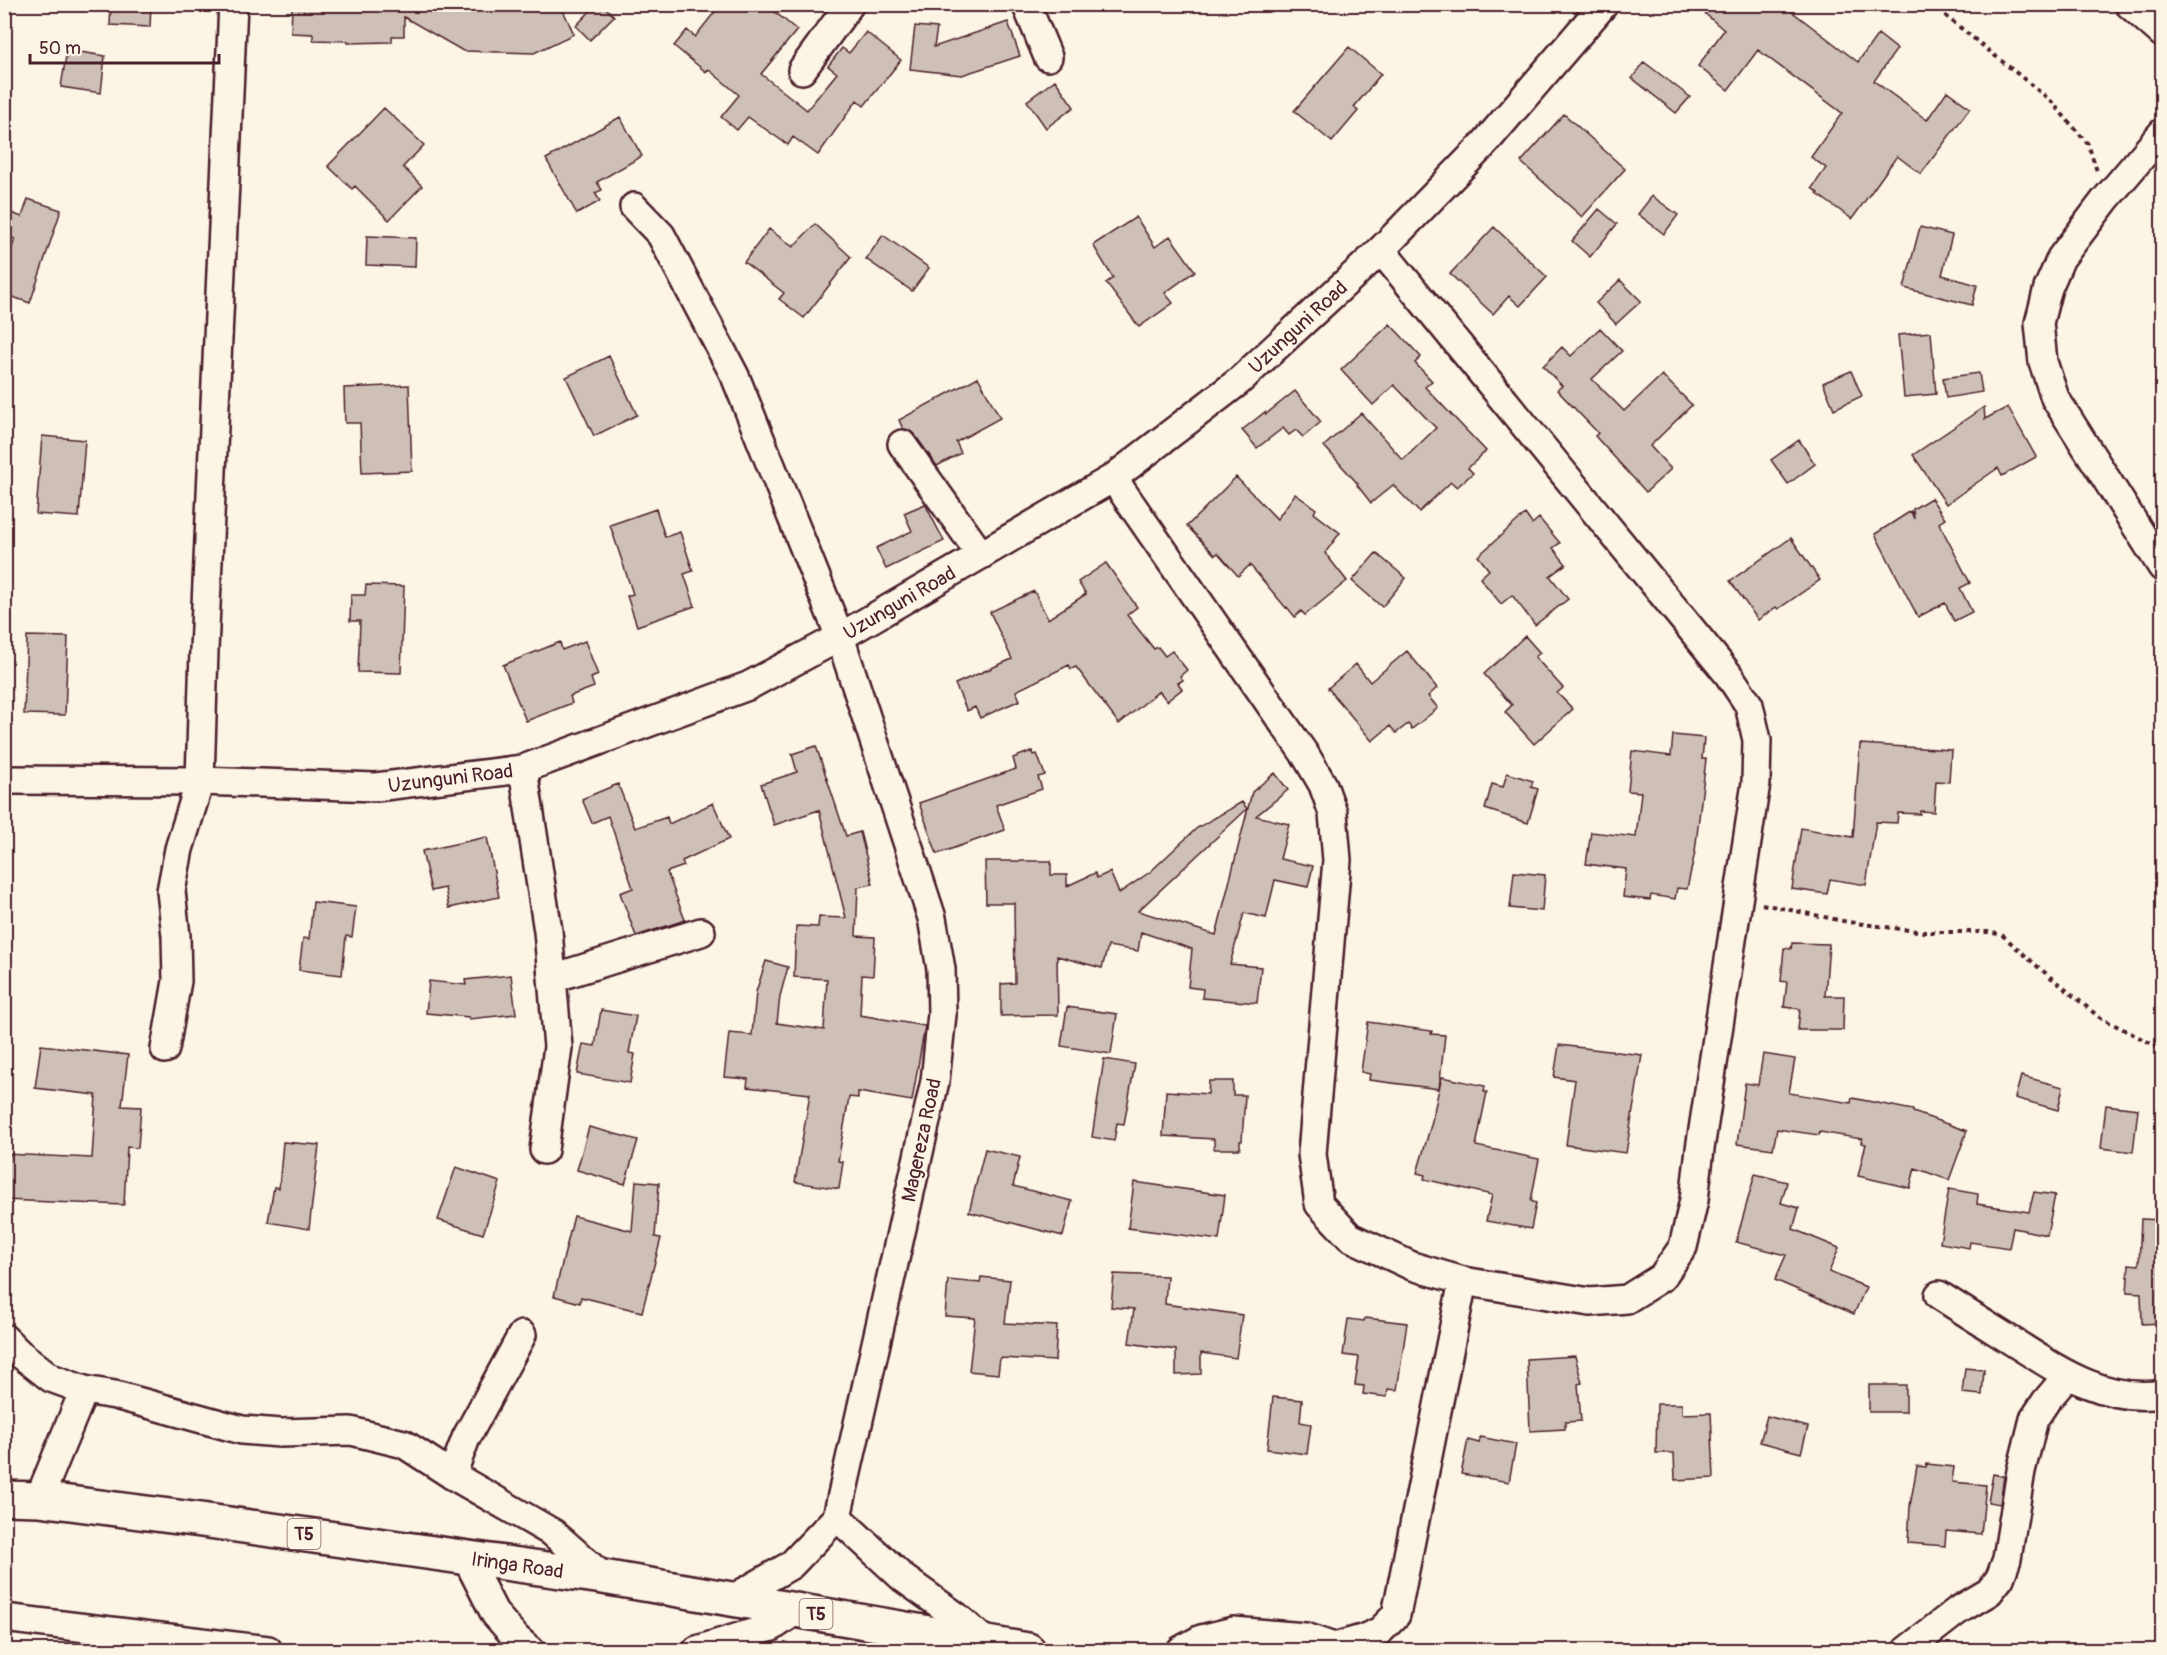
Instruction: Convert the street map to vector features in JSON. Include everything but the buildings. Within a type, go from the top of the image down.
[{"type":"highway","name":"Iringa Road","points":[[4,1497],[39,1498],[603,1577],[1028,1650]]},
{"type":"street","points":[[165,1049],[177,981],[176,936],[171,891],[179,849],[200,781],[234,4]]},
{"type":"street","points":[[802,70],[850,4]]},
{"type":"street","points":[[1026,4],[1048,57]]},
{"type":"street","name":"Uzunguni Road","points":[[4,780],[200,781],[376,787],[523,769],[748,686],[840,636],[1113,478],[1238,382],[1382,250],[1484,144],[1604,4]]},
{"type":"street","points":[[2129,4],[2163,33]]},
{"type":"street","points":[[2163,134],[2105,200],[2061,258],[2048,288],[2039,323],[2043,362],[2055,398],[2163,567]]},
{"type":"street","name":"Magereza Road","points":[[634,207],[661,235],[735,376],[840,636],[932,918],[941,969],[942,1014],[935,1081],[837,1517]]},
{"type":"street","points":[[1113,478],[1306,756],[1323,784],[1333,813],[1337,860],[1312,1154],[1319,1204],[1350,1237],[1412,1266],[1463,1281],[1590,1302],[1627,1299],[1662,1277],[1683,1246],[1694,1200],[1756,783],[1756,740],[1749,705],[1728,674],[1382,250]]},
{"type":"street","points":[[902,444],[981,555]]},
{"type":"street","points":[[523,769],[548,931],[558,1047],[544,1150]]},
{"type":"street","points":[[553,978],[701,932]]},
{"type":"street","points":[[1181,1650],[1201,1639],[1233,1630],[1305,1637],[1334,1647],[1380,1631],[1396,1615],[1463,1281]]},
{"type":"street","points":[[1939,1295],[2067,1376],[2102,1390],[2145,1397],[2163,1394]]},
{"type":"street","points":[[452,1475],[466,1438],[522,1335]]},
{"type":"street","points":[[4,1338],[51,1378],[84,1390],[115,1395],[242,1430],[280,1433],[351,1431],[404,1444],[452,1475],[553,1533],[603,1577]]},
{"type":"street","points":[[1907,1650],[1958,1611],[1989,1592],[2000,1578],[2007,1559],[2021,1471],[2034,1419],[2067,1376]]},
{"type":"street","points":[[39,1498],[84,1390]]},
{"type":"street","points":[[732,1599],[791,1565],[837,1517],[903,1578],[956,1616],[987,1643]]},
{"type":"street","points":[[466,1557],[495,1614],[530,1650]]},
{"type":"street","points":[[697,1650],[772,1627],[797,1610]]},
{"type":"street","points":[[4,1618],[268,1650]]},
{"type":"path","points":[[1931,4],[2050,100],[2088,144],[2105,200]]},
{"type":"path","points":[[1738,899],[1881,927],[1924,932],[1988,932],[2001,935],[2099,1017],[2163,1049]]}]
